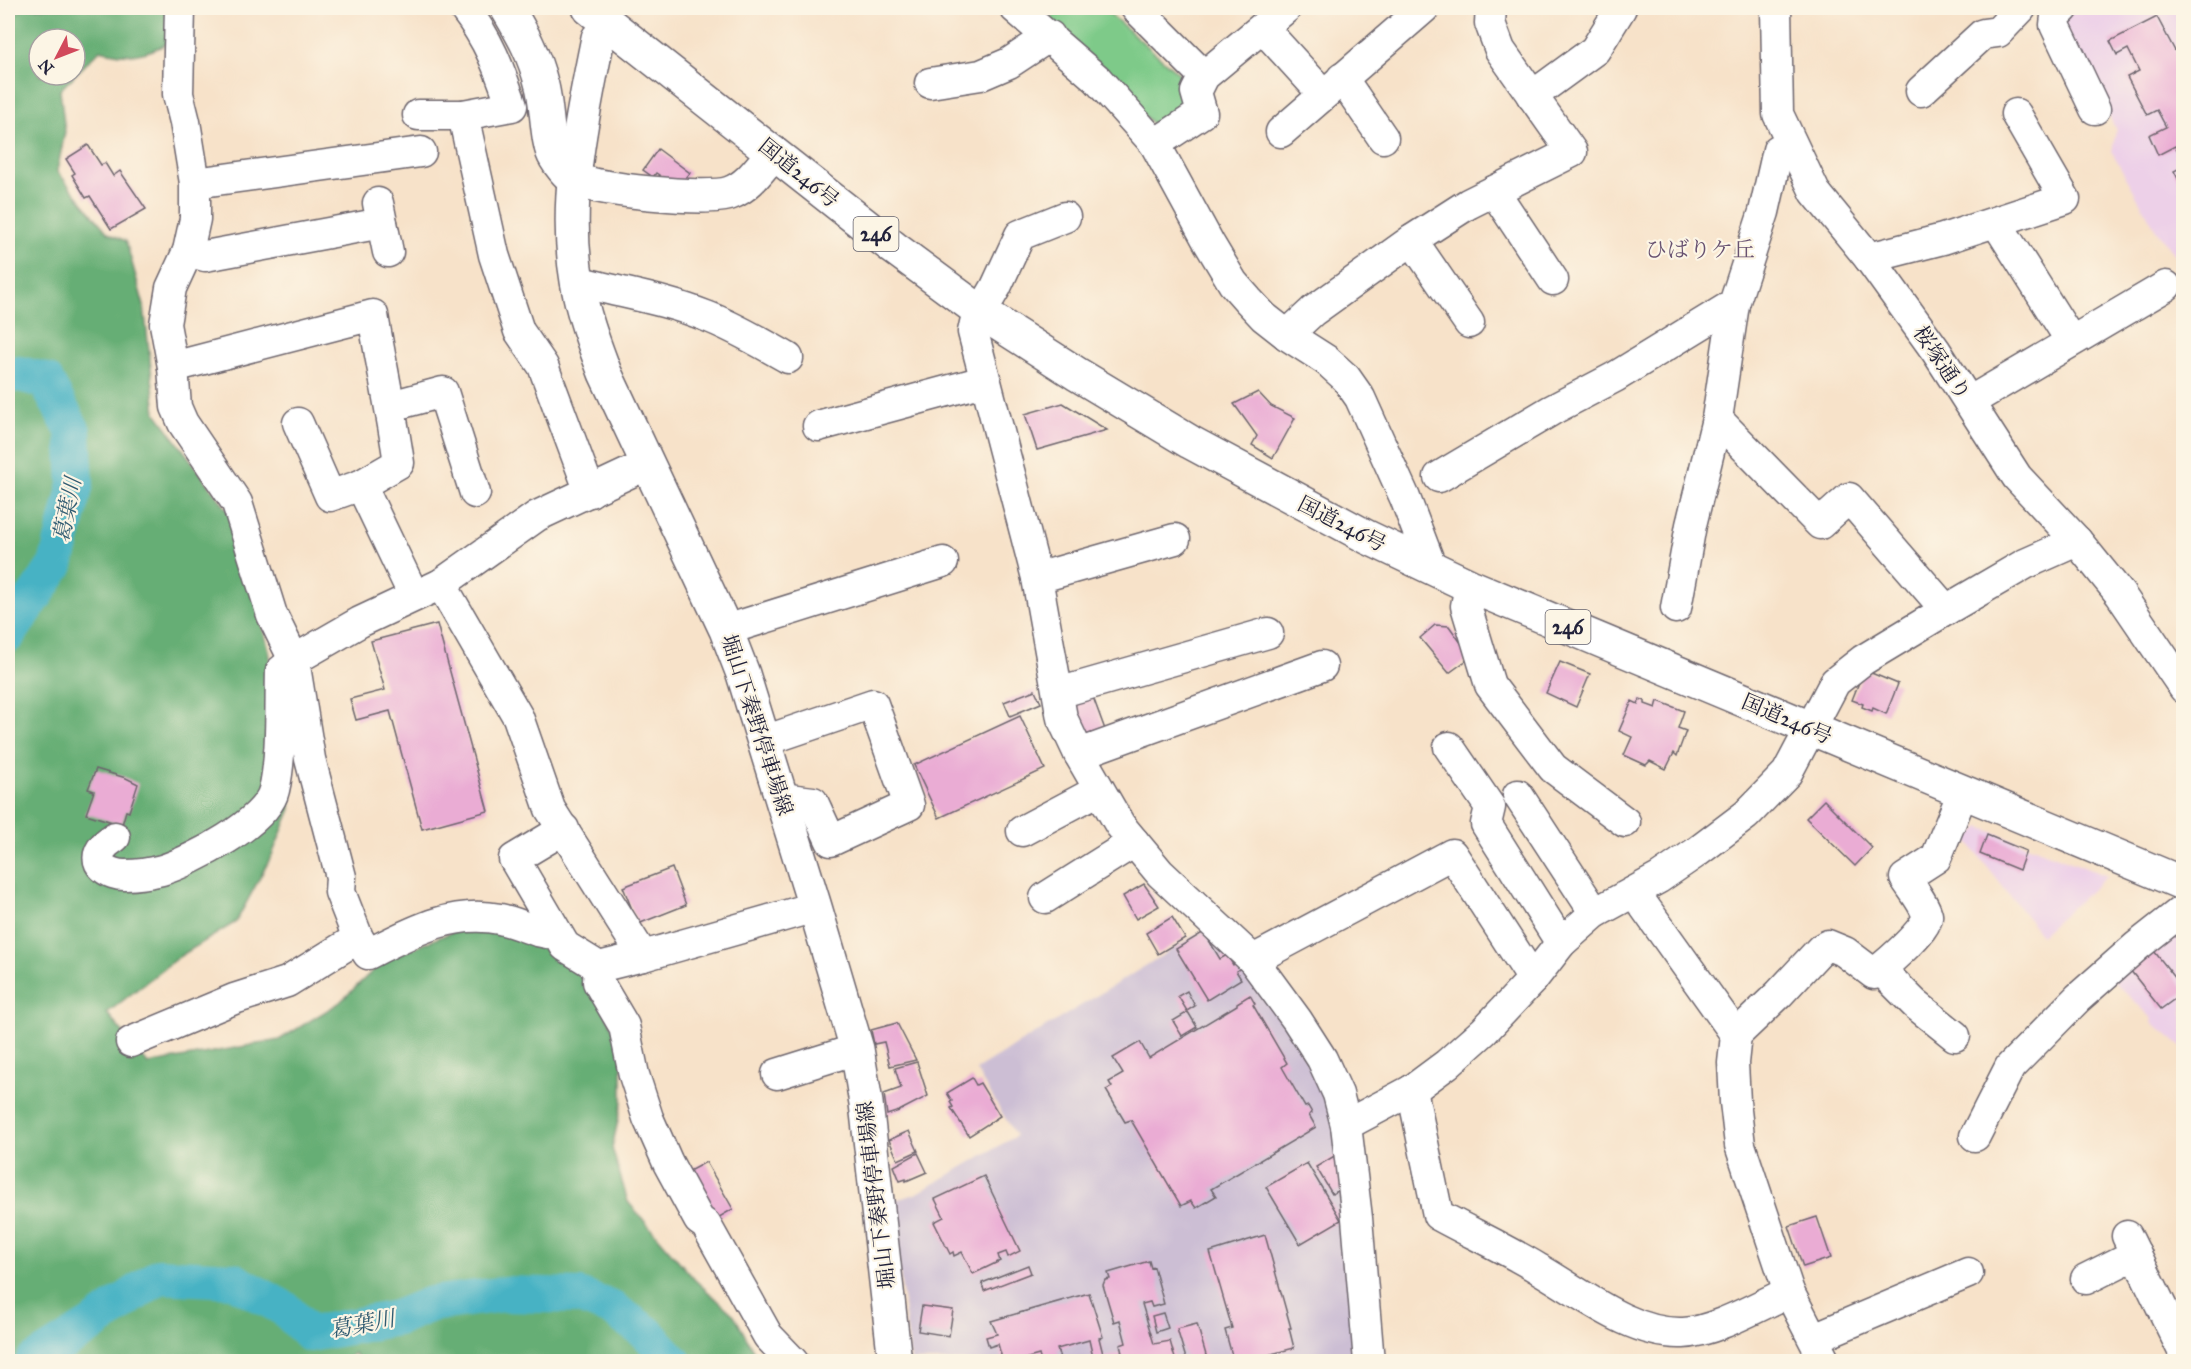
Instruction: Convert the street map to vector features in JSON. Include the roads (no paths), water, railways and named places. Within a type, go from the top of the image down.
[{"type":"main road","points":[[507,8],[531,48],[543,88],[553,155],[573,178],[597,186],[675,195],[710,196],[729,193],[740,188],[751,180],[773,153]]},
{"type":"main road","name":"国道246号","points":[[589,8],[894,248],[981,313],[1077,374],[1259,481],[1470,586],[2184,884]]},
{"type":"main road","name":"堀山下秦野停車場線","points":[[598,39],[573,178],[572,212],[577,281],[605,374],[726,630],[743,674],[857,1049],[866,1103],[895,1362]]},
{"type":"street","points":[[180,8],[178,94],[195,183],[195,219],[188,251],[171,288],[165,324],[173,367],[176,407],[183,423],[237,504],[272,615],[294,660],[310,759],[341,877],[340,892],[358,938],[368,954],[423,926],[453,917],[485,916],[517,922],[543,934],[557,934]]},
{"type":"street","points":[[418,115],[463,115],[512,106],[499,67],[482,31],[464,8]]},
{"type":"street","points":[[1015,8],[1097,79],[1155,144],[1233,283],[1264,317],[1326,360],[1346,378],[1360,398],[1405,498],[1432,569]]},
{"type":"street","points":[[1136,8],[1204,76]]},
{"type":"street","points":[[1155,144],[1202,113],[1196,92],[1204,76],[1286,8]]},
{"type":"street","points":[[1281,132],[1424,8]]},
{"type":"street","points":[[1287,335],[1313,311],[1412,240],[1468,204],[1572,152],[1500,50],[1490,23],[1491,8]]},
{"type":"street","points":[[1532,96],[1595,50],[1621,8]]},
{"type":"street","name":"桜塚通り","points":[[1776,8],[1778,114],[1815,192],[1869,258],[1936,351],[2017,477],[2077,542],[2120,594],[2184,688]]},
{"type":"street","points":[[1921,91],[1983,34],[1998,32],[2021,8]]},
{"type":"street","points":[[2060,8],[2055,24],[2095,109]]},
{"type":"street","points":[[1263,28],[1333,86],[1383,138]]},
{"type":"street","points":[[930,83],[981,75],[1009,63],[1050,36]]},
{"type":"street","points":[[1869,258],[1943,240],[2065,199],[2016,114]]},
{"type":"street","points":[[463,115],[494,255],[519,331],[543,366],[590,492]]},
{"type":"street","points":[[1677,608],[1691,525],[1717,419],[1734,304],[1764,212],[1778,150],[1790,143]]},
{"type":"street","points":[[195,183],[421,152]]},
{"type":"street","points":[[1494,191],[1553,280]]},
{"type":"street","points":[[188,251],[204,256],[380,213],[388,252]]},
{"type":"street","points":[[1065,217],[1020,235],[996,286],[975,323],[973,332],[1037,578],[1062,718],[1079,754],[1120,825],[1160,873],[1253,960],[1322,1059],[1338,1094],[1346,1125],[1357,1218],[1369,1362]]},
{"type":"street","points":[[1996,222],[2071,341]]},
{"type":"street","points":[[1412,240],[1469,323]]},
{"type":"street","points":[[577,281],[671,304],[706,316],[788,358]]},
{"type":"street","points":[[1969,402],[2165,286]]},
{"type":"street","points":[[1439,477],[1552,410],[1615,377],[1734,304]]},
{"type":"street","points":[[173,367],[374,315],[399,463],[361,485],[330,496],[298,423]]},
{"type":"street","points":[[818,426],[984,381]]},
{"type":"street","points":[[391,406],[443,392],[475,493]]},
{"type":"street","points":[[1717,419],[1820,524],[1849,498],[1946,610]]},
{"type":"street","points":[[115,837],[103,846],[98,856],[101,865],[108,873],[143,875],[172,866],[209,849],[251,820],[267,805],[274,791],[281,671],[294,660],[360,622],[428,590],[537,516],[648,464]]},
{"type":"street","points":[[361,485],[428,590],[518,717],[550,809],[643,956]]},
{"type":"street","points":[[1037,578],[1175,539]]},
{"type":"street","points":[[1346,1125],[1412,1090],[1447,1064],[1484,1031],[1533,979],[1561,943],[1595,913],[1636,883],[1697,852],[1746,814],[1787,773],[1835,682],[1863,660],[2025,564],[2077,542]]},
{"type":"street","points":[[726,630],[943,562]]},
{"type":"street","points":[[1470,586],[1466,606],[1490,685],[1553,768],[1625,822]]},
{"type":"street","points":[[1058,693],[1268,633]]},
{"type":"street","points":[[1079,754],[1322,666]]},
{"type":"street","points":[[764,741],[873,704],[909,805],[831,842],[813,802],[781,798]]},
{"type":"street","points":[[1449,747],[1490,807],[1486,824],[1561,943]]},
{"type":"street","points":[[1490,807],[1518,795],[1553,768]]},
{"type":"street","points":[[1022,831],[1099,789]]},
{"type":"street","points":[[1736,1035],[1821,949],[1828,945],[1845,952],[1874,974],[1922,930],[1927,920],[1927,913],[1905,878],[1936,858],[1963,792]]},
{"type":"street","points":[[1518,795],[1595,913]]},
{"type":"street","points":[[564,829],[514,859],[565,946],[599,967],[815,907]]},
{"type":"street","points":[[1045,898],[1134,842]]},
{"type":"street","points":[[1253,960],[1452,854],[1533,979]]},
{"type":"street","points":[[1636,883],[1736,1035],[1733,1063],[1740,1145],[1789,1292],[1820,1350],[1968,1273]]},
{"type":"street","points":[[1975,1136],[2010,1067],[2078,998],[2136,946],[2184,909]]},
{"type":"street","points":[[130,1042],[234,999],[287,982],[358,938]]},
{"type":"street","points":[[599,967],[598,982],[624,1026],[648,1118],[668,1163],[699,1220],[706,1225],[768,1336],[793,1362]]},
{"type":"street","points":[[1880,969],[1915,1004],[1955,1036]]},
{"type":"street","points":[[776,1074],[857,1049]]},
{"type":"street","points":[[1412,1090],[1438,1215],[1539,1269],[1587,1300],[1661,1332],[1685,1333],[1712,1326],[1789,1292]]},
{"type":"street","points":[[2086,1279],[2132,1245],[2184,1353]]},
{"type":"waterway","name":"葛葉川","points":[[8,375],[20,374],[46,381],[73,431],[76,484],[56,565],[8,635]]},
{"type":"waterway","name":"葛葉川","points":[[33,1362],[95,1323],[159,1276],[233,1280],[285,1309],[310,1334],[397,1318],[431,1304],[505,1294],[579,1296],[611,1308],[647,1333],[674,1362]]},
{"type":"district","name":"ひばりケ丘","points":[[1700,249]]}]
